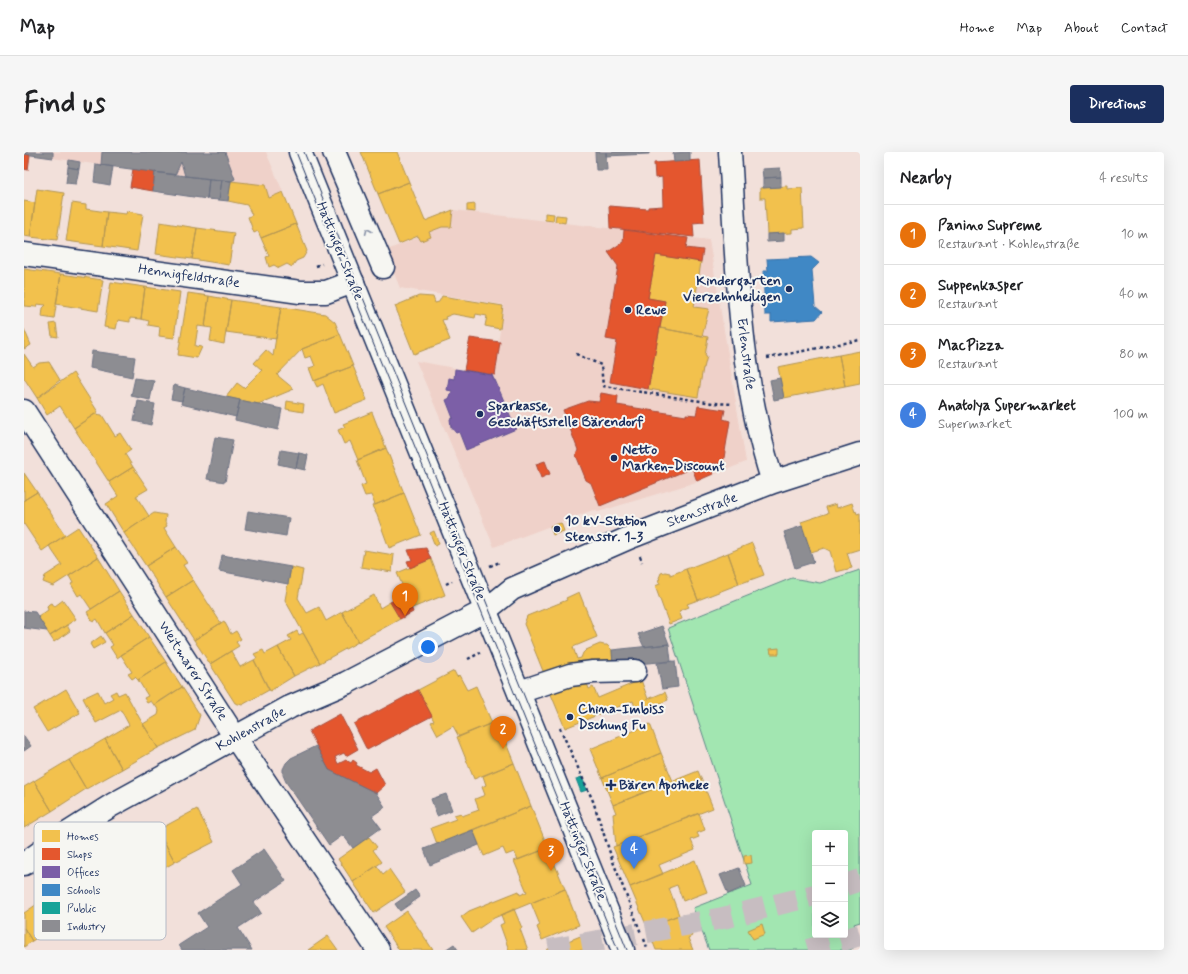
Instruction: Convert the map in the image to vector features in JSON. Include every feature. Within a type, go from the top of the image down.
[{"type":"street","name":"Hattinger Straße","points":[[300,152],[623,950]]},
{"type":"street","points":[[334,152],[383,267]]},
{"type":"street","name":"Erlenstraße","points":[[730,152],[742,331],[753,404],[764,456],[773,482]]},
{"type":"street","name":"Hennigfeldstraße","points":[[24,254],[300,292],[326,292],[353,282]]},
{"type":"street","name":"Weitmarer Straße","points":[[24,411],[235,737],[378,950]]},
{"type":"street","name":"Stensstraße","points":[[486,610],[512,589],[631,537],[773,482],[860,454]]},
{"type":"street","name":"Kohlenstraße","points":[[86,822],[290,707],[346,683],[486,610]]},
{"type":"street","points":[[519,692],[570,675],[592,672],[635,671]]},
{"type":"street","name":"Kohlenstraße","points":[[24,864],[34,857]]},
{"type":"path","points":[[747,362],[860,340]]},
{"type":"path","points":[[576,354],[601,365],[603,386],[713,403],[753,404]]},
{"type":"path","points":[[486,568],[500,562]]},
{"type":"path","points":[[468,659],[478,654]]},
{"type":"path","points":[[560,728],[593,802],[612,859],[648,950]]},
{"type":"shaded area","points":[[24,152],[266,152],[283,192],[269,198],[265,185],[101,165],[24,154]]},
{"type":"shaded area","points":[[453,210],[709,240],[746,462],[693,483],[598,512],[593,510],[494,547],[416,361],[493,375],[504,305],[400,288],[385,251],[442,227],[451,227]]},
{"type":"green space","points":[[860,570],[860,922],[854,924],[860,939],[860,944],[850,950],[709,950],[693,908],[752,885],[668,628],[792,578],[820,583]]},
{"type":"building: Homes","points":[[361,152],[397,152],[409,182],[378,194]]},
{"type":"building: Homes","points":[[231,181],[265,185],[269,198],[283,192],[296,224],[261,238],[258,231],[254,233],[248,217],[252,215],[247,205],[228,201]]},
{"type":"building: Homes","points":[[409,182],[425,221],[453,210],[451,227],[442,227],[429,232],[431,237],[421,241],[418,236],[399,244],[378,194]]},
{"type":"building: Homes","points":[[787,186],[787,189],[802,188],[804,228],[792,229],[792,233],[767,234],[765,198],[760,198],[760,188]]},
{"type":"building: Homes","points":[[37,189],[64,193],[57,240],[30,237]]},
{"type":"building: Homes","points":[[24,201],[35,203],[30,237],[24,236]]},
{"type":"building: Homes","points":[[72,203],[86,205],[86,209],[107,212],[103,246],[66,241]]},
{"type":"building: Homes","points":[[475,204],[475,212],[467,211],[467,205]]},
{"type":"building: Homes","points":[[127,211],[143,214],[137,251],[103,246],[107,212],[126,214]]},
{"type":"building: Homes","points":[[545,213],[554,214],[553,221],[545,220]]},
{"type":"building: Homes","points":[[556,215],[566,216],[565,223],[555,221]]},
{"type":"building: Homes","points":[[160,222],[197,228],[192,259],[156,254]]},
{"type":"building: Homes","points":[[296,224],[307,251],[303,258],[296,261],[292,267],[287,264],[279,268],[274,265],[269,267],[266,257],[269,256],[261,238]]},
{"type":"building: Homes","points":[[197,228],[234,233],[229,265],[192,259]]},
{"type":"building: Homes","points":[[656,255],[701,262],[694,307],[709,309],[702,336],[660,328],[665,301],[648,298]]},
{"type":"building: Homes","points":[[24,269],[61,274],[54,319],[42,317],[43,308],[46,305],[37,304],[36,307],[24,306]]},
{"type":"building: Homes","points":[[61,274],[103,280],[98,311],[56,304]]},
{"type":"building: Homes","points":[[111,282],[145,287],[141,319],[130,318],[130,322],[118,320],[116,329],[104,327]]},
{"type":"building: Homes","points":[[145,287],[180,292],[174,338],[159,336],[160,327],[148,325],[149,321],[141,319]]},
{"type":"building: Homes","points":[[188,293],[209,296],[205,327],[198,326],[195,346],[202,347],[197,358],[178,355]]},
{"type":"building: Homes","points":[[209,296],[231,300],[224,344],[210,341],[212,328],[205,327]]},
{"type":"building: Homes","points":[[419,296],[433,297],[435,303],[439,302],[442,296],[503,306],[500,329],[485,326],[487,316],[476,314],[475,318],[453,314],[442,320],[450,340],[414,354],[395,306]]},
{"type":"building: Homes","points":[[231,300],[281,307],[276,339],[226,332]]},
{"type":"building: Homes","points":[[281,307],[325,314],[335,322],[340,334],[302,349],[277,375],[294,389],[258,404],[226,397],[237,383],[244,388],[262,370],[254,363],[266,350],[273,356]]},
{"type":"building: Homes","points":[[56,323],[58,337],[52,336],[50,324]]},
{"type":"building: Homes","points":[[660,328],[708,337],[705,356],[707,356],[703,368],[698,397],[648,389]]},
{"type":"building: Homes","points":[[24,329],[31,345],[24,349]]},
{"type":"building: Homes","points":[[340,334],[353,366],[314,381],[309,368],[315,366],[311,356],[305,358],[302,349]]},
{"type":"building: Homes","points":[[860,351],[860,383],[845,386],[839,355]]},
{"type":"building: Homes","points":[[24,354],[33,367],[39,363],[49,362],[60,380],[37,398],[24,378]]},
{"type":"building: Homes","points":[[839,355],[845,386],[784,398],[778,367]]},
{"type":"building: Homes","points":[[353,366],[367,400],[334,413],[323,384],[317,387],[314,381]]},
{"type":"building: Homes","points":[[73,373],[98,412],[74,428],[60,406],[47,415],[37,398]]},
{"type":"building: Homes","points":[[287,401],[304,404],[303,412],[286,409]]},
{"type":"building: Homes","points":[[372,412],[386,448],[358,460],[350,441],[344,444],[338,430],[345,427],[343,424]]},
{"type":"building: Homes","points":[[95,414],[102,415],[115,436],[120,433],[131,450],[125,454],[133,467],[109,482],[74,428]]},
{"type":"building: Homes","points":[[386,448],[404,493],[375,505],[371,495],[365,496],[361,486],[366,484],[357,460]]},
{"type":"building: Homes","points":[[133,467],[148,489],[136,496],[149,516],[124,533],[106,504],[118,496],[109,482]]},
{"type":"building: Homes","points":[[24,473],[37,492],[24,500]]},
{"type":"building: Homes","points":[[37,492],[65,535],[42,551],[24,524],[24,500]]},
{"type":"building: Homes","points":[[404,493],[421,535],[389,548],[377,515],[372,506]]},
{"type":"building: Homes","points":[[852,503],[855,512],[856,511],[857,514],[860,513],[860,549],[847,553],[852,568],[836,572],[830,551],[824,548],[811,552],[801,522],[828,513],[826,507],[836,504],[837,508]]},
{"type":"building: Homes","points":[[154,513],[166,515],[165,522],[167,526],[164,528],[176,547],[146,566],[124,533]]},
{"type":"building: Homes","name":"10 kV-Station Stensstr. 1-3","points":[[561,523],[564,531],[553,535],[550,526]]},
{"type":"building: Homes","points":[[78,527],[98,557],[53,586],[43,582],[45,576],[62,565],[49,546]]},
{"type":"building: Homes","points":[[434,531],[439,544],[435,546],[430,533]]},
{"type":"building: Homes","points":[[752,543],[764,575],[739,584],[728,553]]},
{"type":"building: Homes","points":[[176,547],[187,563],[183,565],[193,580],[166,597],[146,566]]},
{"type":"building: Homes","points":[[364,550],[394,555],[392,572],[361,567]]},
{"type":"building: Homes","points":[[728,553],[739,584],[698,600],[686,569]]},
{"type":"building: Homes","points":[[98,557],[119,591],[91,609],[81,594],[78,596],[71,584],[73,583],[69,576]]},
{"type":"building: Homes","points":[[431,559],[445,595],[412,608],[397,573]]},
{"type":"building: Homes","points":[[291,567],[303,570],[298,598],[307,613],[319,607],[326,621],[342,612],[358,642],[320,663],[285,600]]},
{"type":"building: Homes","points":[[686,569],[698,600],[687,604],[689,607],[679,611],[682,619],[669,624],[655,586],[660,584],[658,580],[660,579],[661,573],[670,573],[670,575]]},
{"type":"building: Homes","points":[[193,580],[221,623],[194,640],[166,597]]},
{"type":"building: Homes","points":[[119,591],[134,614],[105,633],[97,619],[93,622],[87,612]]},
{"type":"building: Homes","points":[[579,592],[597,637],[573,647],[577,659],[581,658],[586,650],[600,644],[607,645],[612,650],[613,666],[545,676],[524,624],[527,616],[567,600],[566,598]]},
{"type":"building: Homes","points":[[374,595],[380,608],[390,602],[400,619],[358,642],[342,612]]},
{"type":"building: Homes","points":[[63,600],[76,619],[50,636],[38,617],[48,610],[47,606],[49,604],[51,603],[55,606]]},
{"type":"building: Homes","points":[[134,614],[149,637],[117,658],[110,647],[113,645],[105,633]]},
{"type":"building: Homes","points":[[224,621],[231,634],[236,631],[241,639],[236,642],[239,646],[210,664],[194,640]]},
{"type":"building: Homes","points":[[67,625],[70,631],[54,642],[50,636]]},
{"type":"building: Homes","points":[[297,631],[299,635],[303,633],[320,663],[294,676],[278,647],[291,640],[288,636]]},
{"type":"building: Homes","points":[[101,636],[105,642],[93,649],[90,644]]},
{"type":"building: Homes","points":[[149,637],[166,662],[138,680],[135,677],[132,679],[128,674],[132,672],[121,655]]},
{"type":"building: Homes","points":[[278,647],[294,676],[270,691],[254,660],[257,658],[254,654],[263,650],[265,654]]},
{"type":"building: Homes","points":[[779,648],[779,654],[771,654],[770,649]]},
{"type":"building: Homes","points":[[231,651],[240,667],[254,660],[269,690],[242,705],[235,703],[210,664]]},
{"type":"building: Homes","points":[[166,662],[182,687],[154,705],[151,701],[147,703],[144,698],[148,696],[138,680]]},
{"type":"building: Homes","points":[[454,671],[457,677],[459,675],[467,690],[476,686],[492,723],[459,737],[453,726],[438,735],[431,722],[434,721],[418,690]]},
{"type":"building: Homes","points":[[585,678],[589,689],[593,687],[598,698],[641,680],[648,699],[665,692],[668,700],[637,713],[633,701],[565,728],[550,692]]},
{"type":"building: Homes","points":[[182,687],[200,715],[195,730],[158,748],[143,724],[158,715],[159,711],[155,705]]},
{"type":"building: Homes","points":[[66,689],[80,713],[47,732],[33,709]]},
{"type":"building: Homes","points":[[98,691],[104,703],[113,698],[110,694],[116,691],[118,695],[125,692],[158,748],[122,769],[105,739],[129,725],[121,710],[96,723],[83,698]]},
{"type":"building: Homes","points":[[497,721],[514,763],[474,779],[457,737]]},
{"type":"building: Homes","points":[[650,724],[661,753],[602,778],[590,749]]},
{"type":"building: Homes","points":[[105,739],[122,769],[86,789],[69,760]]},
{"type":"building: Homes","points":[[661,753],[673,781],[613,805],[602,778]]},
{"type":"building: Homes","points":[[69,760],[86,789],[52,811],[34,781]]},
{"type":"building: Homes","points":[[514,763],[531,806],[437,844],[431,828],[456,819],[454,815],[461,813],[462,816],[479,810],[475,799],[485,795],[482,787],[486,785],[483,776]]},
{"type":"building: Homes","points":[[698,771],[713,808],[616,846],[613,814],[616,813],[613,805]]},
{"type":"building: Homes","points":[[34,781],[52,811],[24,828],[24,787]]},
{"type":"building: Homes","points":[[531,806],[548,848],[518,860],[514,852],[506,855],[503,848],[484,856],[473,830]]},
{"type":"building: Homes","points":[[197,809],[214,842],[175,862],[166,845],[166,826]]},
{"type":"building: Homes","points":[[699,813],[705,830],[697,833],[699,837],[691,840],[695,850],[659,865],[663,874],[630,887],[613,847]]},
{"type":"building: Homes","points":[[369,837],[377,847],[373,850],[382,862],[353,882],[338,859]]},
{"type":"building: Homes","points":[[166,845],[175,862],[166,867]]},
{"type":"building: Homes","points":[[548,848],[565,889],[494,918],[472,933],[461,917],[469,911],[519,891],[520,895],[527,892],[514,861]]},
{"type":"building: Homes","points":[[751,855],[752,863],[744,864],[744,856]]},
{"type":"building: Homes","points":[[695,860],[707,892],[683,901],[677,885],[669,888],[679,915],[647,927],[630,887]]},
{"type":"building: Homes","points":[[377,866],[383,874],[389,869],[405,892],[374,913],[353,882]]},
{"type":"building: Homes","points":[[565,889],[579,925],[542,940],[537,927],[540,925],[531,903]]},
{"type":"building: Homes","points":[[34,906],[34,940],[32,941],[24,928],[24,913]]},
{"type":"building: Homes","points":[[514,909],[522,928],[520,929],[528,950],[509,950],[500,925],[504,923],[501,915]]},
{"type":"building: Homes","points":[[407,911],[433,950],[399,950],[384,927]]},
{"type":"building: Homes","points":[[679,915],[681,922],[685,920],[692,936],[688,938],[693,950],[656,950],[647,927]]},
{"type":"building: Homes","points":[[762,924],[765,934],[753,939],[748,930]]},
{"type":"building: Homes","points":[[24,928],[32,941],[24,947]]},
{"type":"building: Homes","points":[[583,935],[589,950],[547,950],[548,949]]},
{"type":"building: Homes","points":[[328,936],[338,950],[308,950]]},
{"type":"building: Shops","points":[[24,154],[30,155],[28,170],[24,169]]},
{"type":"building: Shops","points":[[700,160],[704,222],[693,223],[694,237],[610,228],[609,206],[648,209],[648,207],[663,206],[662,177],[655,178],[654,163]]},
{"type":"building: Shops","points":[[133,169],[155,172],[153,191],[130,187]]},
{"type":"building: Shops","points":[[624,230],[688,238],[686,248],[703,250],[701,262],[656,255],[648,298],[665,301],[648,389],[610,382],[617,341],[606,339],[618,266],[608,252],[623,242]]},
{"type":"building: Shops","points":[[470,338],[500,342],[495,375],[464,370]]},
{"type":"building: Shops","points":[[601,393],[618,396],[617,405],[686,416],[686,414],[696,415],[698,406],[725,410],[723,419],[730,421],[723,464],[715,463],[710,465],[713,474],[697,481],[692,468],[600,506],[591,483],[586,480],[576,455],[578,450],[563,410],[588,401],[599,402]]},
{"type":"building: Shops","points":[[545,461],[550,474],[541,478],[536,464]]},
{"type":"building: Shops","points":[[426,548],[431,559],[410,568],[407,561],[412,560],[408,550]]},
{"type":"building: Shops","points":[[406,594],[413,612],[400,619],[390,602]]},
{"type":"building: Shops","points":[[418,690],[432,716],[367,750],[354,724]]},
{"type":"building: Shops","points":[[340,714],[358,749],[346,756],[344,753],[335,757],[338,764],[346,760],[351,763],[353,760],[357,763],[356,765],[369,772],[376,768],[385,785],[376,793],[329,770],[309,731]]},
{"type":"building: Offices","points":[[455,369],[492,375],[516,429],[466,450],[459,432],[456,433],[451,427],[450,419],[453,418],[446,400],[450,398],[452,391],[447,390],[449,378],[454,379]]},
{"type":"building: Schools","name":"Kindergarten Vierzehnheiligen","points":[[811,257],[819,263],[812,270],[815,306],[822,312],[816,319],[771,322],[771,315],[765,315],[763,271],[768,271],[767,259]]},
{"type":"building: Public","points":[[582,777],[587,790],[581,792],[576,779]]},
{"type":"building: Industry","points":[[24,152],[53,152],[53,158],[24,154]]},
{"type":"building: Industry","points":[[102,152],[225,152],[235,179],[231,181],[185,176],[181,162],[175,175],[101,165]]},
{"type":"building: Industry","points":[[595,152],[606,152],[607,170],[596,170]]},
{"type":"building: Industry","points":[[606,152],[649,152],[649,154],[606,156]]},
{"type":"building: Industry","points":[[690,152],[690,161],[674,162],[673,153]]},
{"type":"building: Industry","points":[[69,160],[80,162],[79,169],[68,167]]},
{"type":"building: Industry","points":[[96,164],[113,167],[110,185],[94,182]]},
{"type":"building: Industry","points":[[68,167],[79,169],[76,184],[66,183]]},
{"type":"building: Industry","points":[[780,168],[781,177],[763,178],[762,169]]},
{"type":"building: Industry","points":[[155,172],[209,179],[207,199],[153,191]]},
{"type":"building: Industry","points":[[781,177],[781,187],[763,188],[763,178]]},
{"type":"building: Industry","points":[[209,179],[222,180],[219,200],[207,199]]},
{"type":"building: Industry","points":[[222,180],[231,181],[228,201],[219,200]]},
{"type":"building: Industry","points":[[784,233],[784,241],[767,242],[767,234]]},
{"type":"building: Industry","points":[[92,351],[135,357],[132,377],[90,368]]},
{"type":"building: Industry","points":[[135,378],[154,381],[150,400],[131,396]]},
{"type":"building: Industry","points":[[780,378],[784,398],[774,400],[770,380]]},
{"type":"building: Industry","points":[[174,385],[185,388],[182,401],[171,399]]},
{"type":"building: Industry","points":[[185,388],[240,400],[236,417],[181,404]]},
{"type":"building: Industry","points":[[240,400],[282,409],[278,430],[235,420]]},
{"type":"building: Industry","points":[[138,401],[155,404],[151,425],[134,421]]},
{"type":"building: Industry","points":[[215,437],[233,440],[225,482],[207,479]]},
{"type":"building: Industry","points":[[281,450],[299,453],[296,468],[278,464]]},
{"type":"building: Industry","points":[[299,453],[308,455],[305,470],[296,468]]},
{"type":"building: Industry","points":[[248,511],[289,518],[286,536],[245,529]]},
{"type":"building: Industry","points":[[802,526],[814,562],[795,568],[784,532]]},
{"type":"building: Industry","points":[[222,555],[291,567],[288,584],[219,571]]},
{"type":"building: Industry","points":[[24,611],[35,612],[47,631],[24,628]]},
{"type":"building: Industry","points":[[662,626],[669,644],[644,647],[638,634]]},
{"type":"building: Industry","points":[[669,644],[671,661],[613,666],[612,650]]},
{"type":"building: Industry","points":[[675,661],[678,687],[662,689],[657,663]]},
{"type":"building: Industry","points":[[24,736],[31,746],[24,751]]},
{"type":"building: Industry","points":[[316,746],[329,770],[376,793],[385,807],[372,816],[381,828],[353,848],[343,835],[329,845],[286,782],[283,775],[283,769],[291,758]]},
{"type":"building: Industry","points":[[446,794],[452,810],[437,816],[431,799]]},
{"type":"building: Industry","points":[[473,830],[479,845],[430,865],[424,849]]},
{"type":"building: Industry","points":[[264,849],[286,881],[254,902],[261,913],[238,928],[252,950],[182,950],[179,945],[207,927],[198,913],[242,884],[233,870]]},
{"type":"building: Industry","points":[[739,868],[746,886],[728,894],[720,875]]},
{"type":"building: Industry","points":[[415,890],[420,897],[400,911],[395,904]]},
{"type":"building: Industry","points":[[454,944],[458,950],[445,950]]},
{"type":"tunnel","points":[[848,884],[860,880]]},
{"type":"tunnel","points":[[549,950],[723,918],[812,896]]},
{"type":"tunnel","points":[[808,950],[860,935]]},
{"type":"tram line","points":[[296,152],[618,950]]},
{"type":"tram line","points":[[304,152],[627,950]]},
{"type":"place","name":"Kindergarten Vierzehnheiligen","points":[[789,289]]},
{"type":"place","name":"Rewe","points":[[628,310]]},
{"type":"place","name":"Sparkasse, Geschäftsstelle Bärendorf","points":[[480,414]]},
{"type":"place","name":"Netto Marken-Discount","points":[[614,458]]},
{"type":"place","name":"10 kV-Station Stensstr. 1-3","points":[[557,529]]},
{"type":"place","name":"Panino Supreme","points":[[405,616]]},
{"type":"place","name":"China-Imbiss Dschung Fu","points":[[570,717]]},
{"type":"place","name":"Suppenkasper","points":[[503,749]]},
{"type":"place","name":"Bären Apotheke","points":[[611,785]]},
{"type":"place","name":"Anatolya Supermarket","points":[[634,869]]},
{"type":"place","name":"MacPizza","points":[[551,871]]}]
